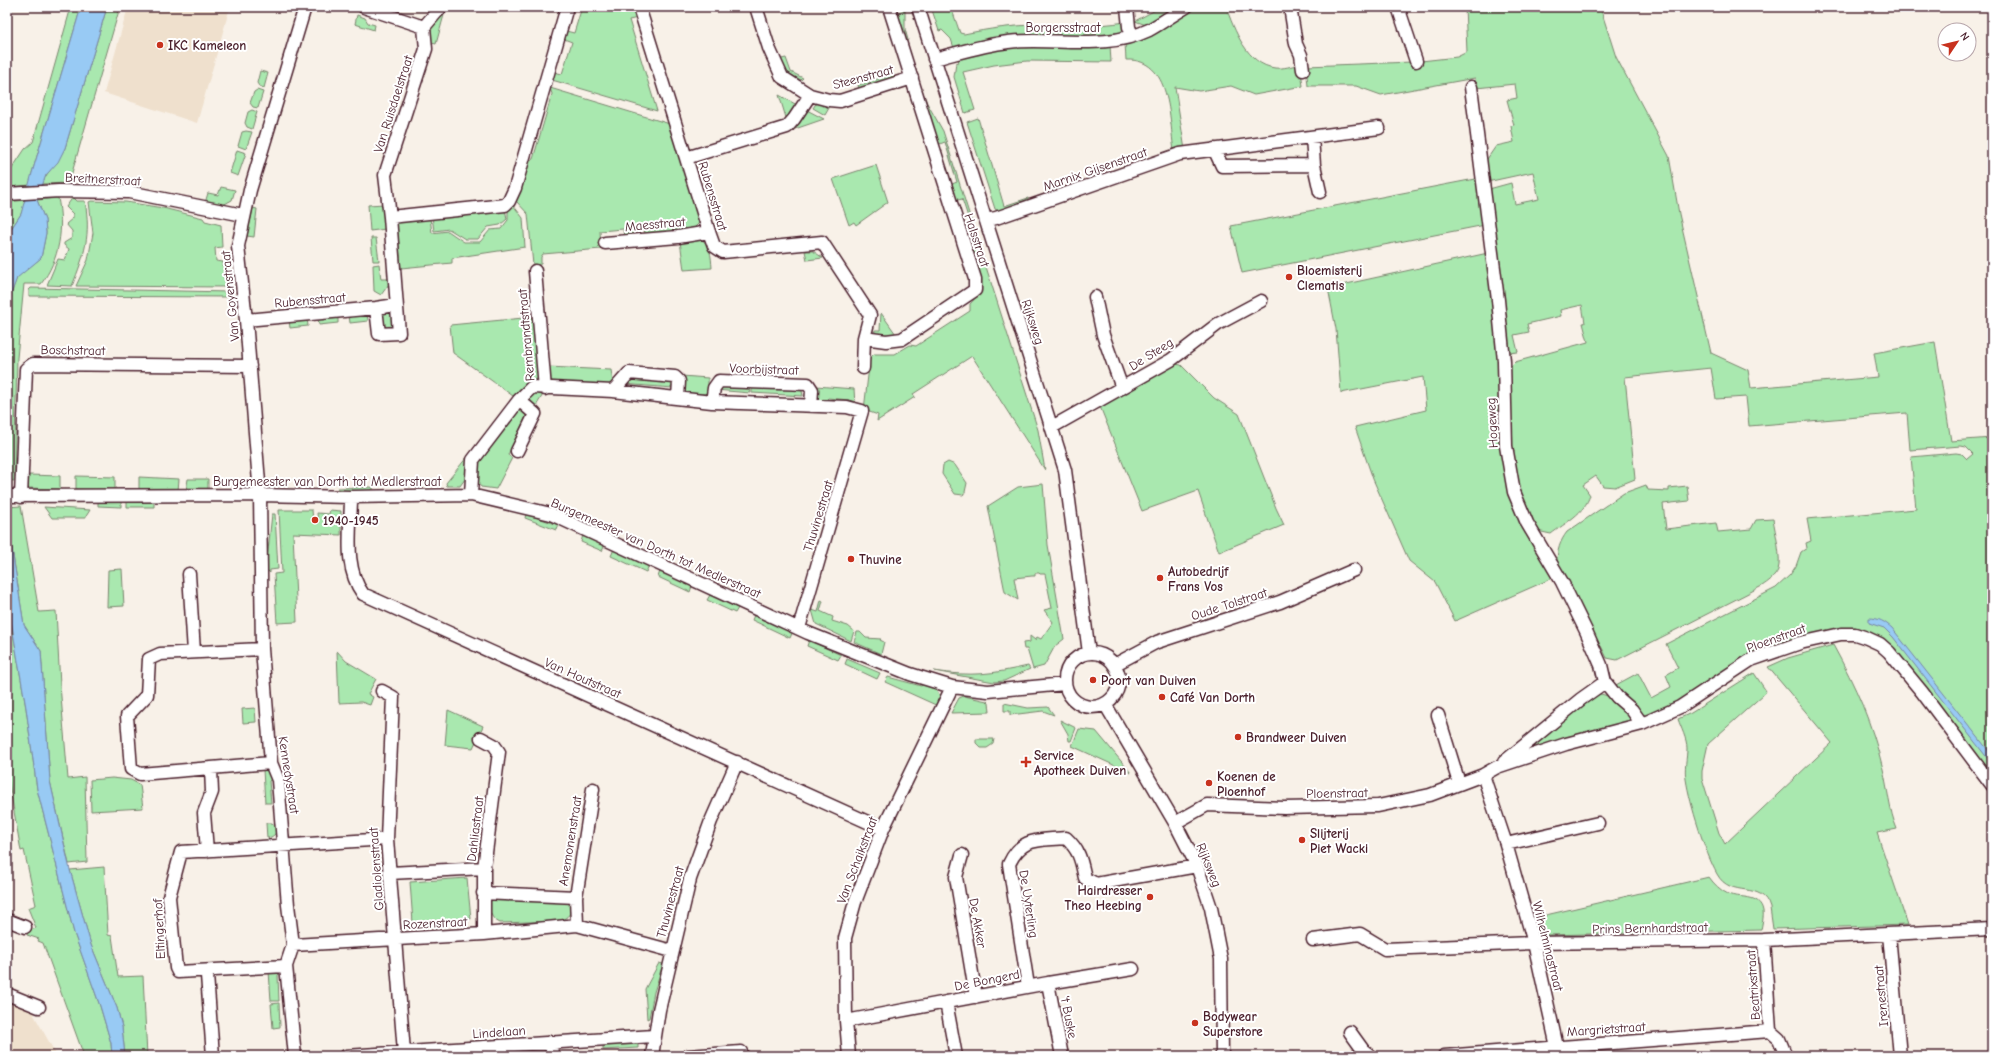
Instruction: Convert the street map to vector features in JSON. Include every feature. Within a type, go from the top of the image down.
[{"type":"street","name":"Van Goyenstraat","points":[[260,495],[246,320],[238,246],[243,215],[305,7]]},
{"type":"street","points":[[364,7],[424,27],[441,7]]},
{"type":"street","points":[[376,308],[379,334],[399,333],[390,217],[506,204],[509,201],[515,188],[567,7]]},
{"type":"street","name":"Rubensstraat","points":[[639,7],[708,232],[714,246],[724,252],[822,242],[870,315],[864,338],[863,368]]},
{"type":"street","name":"Steenstraat","points":[[756,7],[768,48],[782,77],[810,95],[840,101],[912,78]]},
{"type":"street","points":[[889,7],[912,78]]},
{"type":"street","name":"Rijksweg","points":[[918,7],[1065,470],[1089,653]]},
{"type":"street","points":[[1127,7],[1129,28],[1132,35]]},
{"type":"street","name":"Borgersstraat","points":[[934,60],[971,49],[1008,42],[1100,42],[1132,35],[1150,29],[1186,7]]},
{"type":"street","points":[[1290,7],[1296,44],[1301,55],[1303,70]]},
{"type":"street","points":[[1398,7],[1416,61]]},
{"type":"street","name":"Van Ruisdaelstraat","points":[[390,217],[385,175],[426,49],[424,27]]},
{"type":"street","name":"Halsstraat","points":[[864,338],[886,341],[902,339],[975,290],[975,279],[912,78]]},
{"type":"street","name":"Hogeweg","points":[[1471,87],[1498,300],[1504,361],[1506,446],[1514,492],[1527,523],[1562,582],[1586,631],[1601,665],[1605,682],[1617,697],[1632,710],[1642,724]]},
{"type":"street","points":[[686,158],[786,126],[794,119],[810,95]]},
{"type":"street","name":"Marnix Gijsenstraat","points":[[986,220],[996,218],[1180,154],[1379,128]]},
{"type":"street","points":[[1312,137],[1314,165],[1320,192]]},
{"type":"street","points":[[1214,149],[1222,166],[1314,165]]},
{"type":"street","name":"Breitnerstraat","points":[[12,193],[50,191],[129,192],[243,215]]},
{"type":"street","name":"Maesstraat","points":[[605,243],[678,237],[708,232]]},
{"type":"street","name":"Rembrandtstraat","points":[[471,495],[472,460],[519,400],[532,387],[545,389],[535,271]]},
{"type":"street","points":[[1096,297],[1103,335],[1122,388]]},
{"type":"street","name":"De Steeg","points":[[1052,427],[1171,360],[1218,324],[1261,300]]},
{"type":"street","name":"Rubensstraat","points":[[246,320],[396,305]]},
{"type":"street","name":"Boschstraat","points":[[21,497],[26,368],[33,364],[250,366]]},
{"type":"street","points":[[613,391],[628,373],[675,377],[679,381],[678,398]]},
{"type":"street","name":"Voorbijstraat","points":[[712,402],[714,388],[719,382],[808,384],[812,390],[811,406]]},
{"type":"street","points":[[545,389],[613,391],[712,402],[811,406]]},
{"type":"street","name":"Rembrandtstraat","points":[[517,451],[535,414],[519,400]]},
{"type":"street","name":"Thuvinestraat","points":[[799,628],[862,411],[847,407],[811,406]]},
{"type":"street","name":"Burgemeester van Dorth tot Medlerstraat","points":[[7,496],[260,495],[351,497],[471,495],[551,514],[799,628],[910,674],[952,687],[988,691],[1065,684]]},
{"type":"street","name":"Kennedystraat","points":[[260,495],[262,649],[271,763],[278,780],[285,846],[288,905],[293,945],[286,966],[295,1056]]},
{"type":"street","name":"Van Houtstraat","points":[[351,497],[350,568],[355,583],[362,594],[883,829]]},
{"type":"street","name":"Oude Tolstraat","points":[[1114,665],[1157,642],[1280,602],[1354,570]]},
{"type":"street","points":[[189,574],[194,652]]},
{"type":"street","name":"Ploenstraat","points":[[1175,823],[1207,805],[1284,808],[1378,806],[1430,795],[1483,775],[1498,767],[1566,744],[1642,724],[1680,707],[1752,660],[1800,643],[1823,637],[1855,634],[1880,644],[1889,652],[1922,692],[1992,785]]},
{"type":"street","points":[[262,649],[160,654],[149,659],[147,694],[127,716],[131,768],[140,774],[271,763]]},
{"type":"street","points":[[1089,653],[1105,657],[1114,665],[1118,672],[1118,688],[1112,698],[1105,704],[1091,708],[1079,704],[1070,696],[1064,678],[1069,665],[1077,657],[1089,653]]},
{"type":"street","name":"Ploenstraat","points":[[1498,767],[1581,699],[1605,682]]},
{"type":"street","name":"Van Schaikstraat","points":[[849,1056],[846,1022],[845,938],[855,902],[883,829],[952,687]]},
{"type":"street","name":"Gladiolenstraat","points":[[382,691],[393,697],[387,839],[404,1052]]},
{"type":"street","name":"Rijksweg","points":[[1105,704],[1175,823],[1197,866],[1211,908],[1221,959],[1222,1056]]},
{"type":"street","points":[[1438,715],[1459,783]]},
{"type":"street","name":"Dahliastraat","points":[[481,738],[494,745],[499,752],[484,868],[484,934]]},
{"type":"street","name":"Thuvinestraat","points":[[652,1056],[654,1036],[672,951],[690,879],[711,821],[737,762]]},
{"type":"street","points":[[208,850],[204,813],[212,792],[211,769]]},
{"type":"street","name":"Wilhelminastraat","points":[[1483,775],[1506,844],[1534,943],[1558,1051]]},
{"type":"street","name":"Anemonenstraat","points":[[576,897],[593,789]]},
{"type":"street","points":[[1506,844],[1598,823]]},
{"type":"street","name":"De Uyterling","points":[[1028,986],[1009,864],[1014,851],[1026,843],[1066,838],[1076,847],[1081,859],[1085,878],[1096,884],[1197,866]]},
{"type":"street","name":"Eltingerhof","points":[[286,966],[178,972],[176,968],[169,897],[177,872],[177,862],[181,852],[387,839]]},
{"type":"street","name":"De Akker","points":[[962,855],[956,877],[976,998]]},
{"type":"street","points":[[390,873],[484,868]]},
{"type":"street","points":[[483,893],[576,897],[577,925]]},
{"type":"street","points":[[7,920],[26,927]]},
{"type":"street","name":"Rozenstraat","points":[[293,945],[484,934],[577,925],[672,951]]},
{"type":"street","name":"Prins Bernhardstraat","points":[[1313,940],[1360,934],[1385,949],[1534,943],[1764,940],[1992,928]]},
{"type":"street","name":"Irenestraat","points":[[1889,934],[1900,1056]]},
{"type":"street","name":"Beatrixstraat","points":[[1764,940],[1770,1031],[1779,1039],[1784,1051],[1774,1056]]},
{"type":"street","name":"De Bongerd","points":[[846,1022],[946,1002],[976,998],[1028,986],[1133,969]]},
{"type":"street","points":[[206,975],[213,1056]]},
{"type":"street","name":"'t Buske","points":[[1048,983],[1062,1056]]},
{"type":"street","points":[[7,994],[39,1007]]},
{"type":"street","points":[[946,1002],[956,1056]]},
{"type":"street","name":"Margrietstraat","points":[[1444,1056],[1558,1051],[1770,1031]]},
{"type":"street","points":[[1350,1032],[1363,1050],[1370,1056]]},
{"type":"street","name":"Lindelaan","points":[[346,1056],[654,1036]]},
{"type":"street","points":[[551,1042],[552,1056]]},
{"type":"street","points":[[688,1056],[741,1052],[742,1056]]},
{"type":"shaded area","points":[[128,7],[230,7],[197,123],[104,93]]},
{"type":"shaded area","points":[[7,1000],[36,1012],[34,1015],[57,1056],[7,1056]]},
{"type":"green space","points":[[71,7],[81,7],[32,173],[31,185],[9,187],[9,173],[25,149],[33,142]]},
{"type":"green space","points":[[107,7],[120,7],[69,183],[41,184],[65,148]]},
{"type":"green space","points":[[582,7],[635,7],[638,18],[629,20],[657,111],[552,80],[554,72],[562,74],[572,42],[564,39],[566,31],[574,33]]},
{"type":"green space","points":[[903,7],[905,10],[905,29],[908,40],[905,41],[896,13],[904,10]]},
{"type":"green space","points":[[931,7],[951,7],[960,33],[964,34],[1020,26],[1093,25],[1125,22],[1122,31],[1115,35],[1011,38],[992,40],[954,48],[951,39],[942,30],[939,31]]},
{"type":"green space","points":[[1161,7],[1177,7],[1146,25],[1135,21]]},
{"type":"green space","points":[[1194,7],[1226,7],[1243,45],[1249,53],[1265,65],[1275,68],[1284,68],[1300,64],[1303,86],[1254,95],[1231,86],[1199,91],[1175,87],[1185,150],[1174,151],[1169,108],[1160,79],[1152,69],[1141,62],[1126,60],[1125,43]]},
{"type":"green space","points":[[1465,7],[1600,7],[1616,57],[1669,156],[1679,214],[1711,353],[1748,370],[1751,388],[1878,377],[1874,353],[1935,342],[1951,441],[1992,438],[1992,777],[1871,635],[1797,639],[1699,693],[1648,716],[1641,714],[1614,686],[1638,673],[1651,698],[1671,687],[1666,675],[1678,668],[1666,644],[1776,588],[1790,575],[1796,566],[1801,552],[1807,548],[1806,543],[1811,541],[1807,519],[1916,509],[1911,457],[1956,453],[1962,454],[1967,459],[1973,454],[1966,447],[1961,446],[1910,450],[1907,413],[1749,426],[1746,397],[1716,399],[1711,368],[1625,377],[1635,479],[1615,487],[1603,486],[1596,476],[1583,485],[1590,495],[1584,507],[1579,512],[1551,534],[1537,531],[1525,509],[1519,490],[1512,456],[1510,438],[1509,368],[1515,362],[1588,342],[1583,323],[1585,323],[1582,305],[1560,310],[1561,316],[1527,324],[1529,332],[1514,335],[1518,352],[1508,353],[1489,189],[1511,183],[1515,204],[1539,199],[1533,172],[1487,182],[1485,162],[1496,146],[1514,142],[1511,126],[1514,125],[1507,100],[1517,98],[1515,84],[1476,88],[1475,78],[1381,95],[1356,86],[1308,86],[1306,66],[1412,62],[1457,57],[1467,52]]},
{"type":"green space","points":[[357,15],[365,18],[368,23],[375,25],[374,30],[355,24]]},
{"type":"green space","points":[[444,15],[436,44],[428,42],[430,29]]},
{"type":"green space","points":[[1110,45],[1111,62],[1027,61],[994,65],[963,72],[975,110],[965,113],[954,77],[956,63],[959,62],[957,57],[995,49],[1014,47]]},
{"type":"green space","points":[[786,58],[791,72],[803,78],[801,80],[781,69],[777,60]]},
{"type":"green space","points":[[260,71],[268,73],[264,88],[259,86],[257,83]]},
{"type":"green space","points":[[893,74],[894,78],[859,88],[858,85]]},
{"type":"green space","points":[[918,79],[927,103],[943,131],[972,223],[970,223],[962,199],[954,201],[947,186],[957,182],[945,142],[937,145]]},
{"type":"green space","points":[[550,88],[670,124],[700,222],[692,230],[645,235],[644,227],[633,228],[634,236],[624,237],[623,229],[600,231],[601,249],[543,254],[541,257],[541,264],[533,265],[528,214],[516,201],[527,162],[533,159],[552,94]]},
{"type":"green space","points":[[257,90],[263,92],[258,108],[253,107],[250,103],[254,92]]},
{"type":"green space","points":[[779,95],[797,105],[787,121]]},
{"type":"green space","points":[[817,102],[829,108],[825,115],[813,108]]},
{"type":"green space","points":[[805,109],[824,119],[795,129]]},
{"type":"green space","points":[[252,110],[257,112],[252,129],[247,127],[245,123],[248,112]]},
{"type":"green space","points":[[978,118],[1004,206],[1028,198],[1029,202],[999,211],[995,209],[967,122]]},
{"type":"green space","points":[[242,132],[252,132],[246,149],[238,146]]},
{"type":"green space","points":[[237,150],[246,153],[238,176],[230,173]]},
{"type":"green space","points":[[876,165],[888,202],[856,225],[854,222],[849,225],[833,179]]},
{"type":"green space","points":[[1480,178],[1485,225],[1242,273],[1231,226]]},
{"type":"green space","points":[[221,187],[235,190],[232,200],[221,206],[205,203],[208,193],[218,195]]},
{"type":"green space","points":[[73,197],[77,201],[85,201],[87,213],[86,244],[72,286],[47,285],[58,259],[65,260],[69,249],[64,245],[64,243],[72,238],[72,231],[66,224],[73,218],[73,214],[66,207]]},
{"type":"green space","points":[[58,198],[61,221],[59,243],[53,264],[41,284],[24,284],[17,358],[14,481],[7,480],[7,329],[11,294],[17,277],[41,258],[46,233],[45,220],[37,200]]},
{"type":"green space","points":[[26,200],[21,214],[7,235],[7,202]]},
{"type":"green space","points":[[89,202],[126,202],[163,208],[203,218],[205,221],[221,225],[222,247],[215,248],[216,261],[223,262],[224,278],[228,287],[76,286],[88,260],[93,233]]},
{"type":"green space","points":[[384,204],[386,229],[370,231],[368,205]]},
{"type":"green space","points":[[513,205],[523,218],[525,247],[452,258],[452,263],[401,268],[397,224],[399,222],[430,218],[432,233],[448,231],[464,242],[480,242],[490,230],[501,229],[508,220],[508,209]]},
{"type":"green space","points":[[253,208],[257,209],[254,237],[247,236]]},
{"type":"green space","points":[[505,209],[507,219],[500,225],[488,227],[478,239],[465,239],[449,229],[434,231],[432,216]]},
{"type":"green space","points":[[371,238],[376,238],[379,261],[373,261]]},
{"type":"green space","points":[[699,238],[708,247],[711,255],[712,268],[684,270],[680,241]]},
{"type":"green space","points":[[980,248],[1038,430],[1045,470],[972,356],[913,394],[915,397],[877,421],[878,415],[864,410],[870,358],[874,354],[895,354],[910,345],[916,346],[970,311],[970,304],[977,294],[979,285],[974,263],[982,261],[979,253],[971,254],[970,251]]},
{"type":"green space","points":[[805,251],[813,251],[823,258],[807,260]]},
{"type":"green space","points":[[1488,253],[1500,373],[1505,465],[1555,577],[1455,621],[1435,582],[1409,561],[1373,479],[1355,427],[1426,410],[1423,377],[1341,393],[1336,329],[1328,288]]},
{"type":"green space","points":[[379,264],[381,279],[389,279],[389,284],[381,295],[374,291],[373,265]]},
{"type":"green space","points":[[31,288],[230,292],[231,297],[29,296],[29,290]]},
{"type":"green space","points":[[381,309],[387,310],[392,314],[394,326],[392,330],[386,330],[383,326]]},
{"type":"green space","points":[[367,313],[368,321],[350,323],[349,315]]},
{"type":"green space","points":[[881,313],[898,337],[874,337],[875,330],[880,330]]},
{"type":"green space","points":[[338,316],[338,323],[319,325],[318,318]]},
{"type":"green space","points":[[534,317],[541,378],[526,384],[513,396],[453,353],[450,325]]},
{"type":"green space","points":[[307,318],[308,326],[290,328],[289,320]]},
{"type":"green space","points":[[1170,363],[1181,365],[1214,398],[1239,414],[1284,525],[1219,552],[1198,491],[1142,511],[1099,404]]},
{"type":"green space","points":[[548,367],[611,370],[613,383],[611,386],[552,383],[549,379]]},
{"type":"green space","points":[[682,376],[708,378],[708,391],[705,394],[684,393]]},
{"type":"green space","points":[[625,379],[672,383],[673,388],[623,384]]},
{"type":"green space","points":[[718,385],[749,386],[750,393],[716,390]]},
{"type":"green space","points":[[816,386],[854,389],[855,405],[849,400],[828,398],[824,402],[816,401]]},
{"type":"green space","points":[[752,387],[799,389],[802,391],[803,396],[752,393]]},
{"type":"green space","points":[[537,392],[544,393],[536,406],[527,400],[530,394]]},
{"type":"green space","points":[[519,408],[527,414],[508,455],[512,458],[496,489],[481,487],[475,479],[476,461]]},
{"type":"green space","points":[[467,457],[465,479],[460,486],[447,486],[446,483]]},
{"type":"green space","points":[[948,462],[955,465],[967,483],[963,495],[955,494],[942,474],[943,465]]},
{"type":"green space","points":[[29,475],[60,476],[60,489],[28,488]]},
{"type":"green space","points":[[76,476],[115,477],[115,490],[76,489]]},
{"type":"green space","points":[[139,477],[179,479],[178,491],[139,490]]},
{"type":"green space","points":[[188,479],[208,479],[208,490],[186,491]]},
{"type":"green space","points":[[1043,484],[1048,545],[1064,639],[1055,646],[1044,666],[1033,669],[1027,649],[1024,649],[1023,643],[1030,642],[1030,636],[1035,640],[1037,637],[1041,639],[1053,622],[1044,610],[1052,608],[1045,574],[1035,573],[1035,576],[1014,578],[1018,600],[1005,592],[988,506],[1018,487]]},
{"type":"green space","points":[[1646,485],[1648,490],[1669,491],[1669,488],[1687,486],[1689,501],[1663,504],[1666,529],[1716,523],[1718,532],[1751,529],[1756,520],[1773,519],[1778,545],[1779,565],[1775,575],[1762,586],[1617,660],[1607,658],[1601,646],[1595,641],[1557,562],[1559,546],[1567,532],[1624,493]]},
{"type":"green space","points":[[373,487],[373,492],[338,492],[338,488]]},
{"type":"green space","points":[[98,500],[121,501],[121,507],[98,506]]},
{"type":"green space","points":[[127,501],[154,501],[154,507],[127,507]]},
{"type":"green space","points":[[21,506],[39,612],[56,611],[60,685],[68,779],[85,777],[87,862],[69,864],[50,781],[41,651],[24,625],[11,543],[7,540],[7,507]]},
{"type":"green space","points":[[44,507],[90,510],[85,518],[52,518]]},
{"type":"green space","points":[[279,510],[312,510],[313,522],[318,523],[317,513],[329,514],[330,510],[341,511],[341,535],[293,533],[297,622],[277,623],[274,574],[282,573]]},
{"type":"green space","points":[[272,514],[275,514],[278,569],[270,570],[270,573],[266,569]]},
{"type":"green space","points":[[526,514],[559,525],[556,530],[525,518]]},
{"type":"green space","points":[[583,535],[605,545],[602,551],[581,542]]},
{"type":"green space","points":[[614,549],[650,563],[646,572],[611,556]]},
{"type":"green space","points":[[122,569],[124,606],[107,607],[108,570]]},
{"type":"green space","points":[[660,571],[692,586],[690,592],[658,577]]},
{"type":"green space","points":[[710,595],[738,608],[735,613],[707,600]]},
{"type":"green space","points":[[7,597],[26,708],[37,789],[74,933],[100,1006],[111,1043],[112,1056],[84,1056],[43,943],[38,941],[39,939],[27,935],[28,931],[36,928],[28,908],[36,905],[24,850],[21,851],[7,772]]},
{"type":"green space","points":[[821,600],[823,601],[820,611],[833,617],[832,621],[848,626],[854,631],[851,641],[816,624],[812,610],[818,612]]},
{"type":"green space","points":[[754,615],[794,629],[790,638],[752,620]]},
{"type":"green space","points":[[857,632],[860,632],[866,638],[881,639],[880,640],[884,642],[881,654],[854,642]]},
{"type":"green space","points":[[810,637],[817,640],[819,645],[841,655],[838,660],[807,646]]},
{"type":"green space","points":[[1833,645],[1862,706],[1879,752],[1892,814],[1897,829],[1877,833],[1908,925],[1773,929],[1770,908],[1766,899],[1753,891],[1738,889],[1723,882],[1712,865],[1698,828],[1688,790],[1685,771],[1687,745],[1678,719],[1691,713],[1754,673],[1766,691],[1708,744],[1702,771],[1702,778],[1719,833],[1725,844],[1832,743],[1768,667],[1788,658]]},
{"type":"green space","points":[[337,651],[346,661],[376,679],[368,694],[373,697],[370,705],[361,702],[339,703]]},
{"type":"green space","points":[[847,659],[880,673],[877,679],[845,664]]},
{"type":"green space","points":[[1028,666],[1030,669],[1004,681],[994,682],[934,671],[960,674],[982,674]]},
{"type":"green space","points":[[888,677],[921,686],[925,683],[932,687],[939,694],[940,698],[938,706],[885,682]]},
{"type":"green space","points":[[1601,694],[1615,700],[1633,719],[1631,721],[1537,747],[1527,752],[1525,750],[1594,696]]},
{"type":"green space","points":[[964,696],[987,701],[989,703],[990,712],[951,713],[959,698]]},
{"type":"green space","points":[[1004,703],[1028,708],[1048,707],[1054,715],[1043,711],[1010,715],[1010,711],[1004,711]]},
{"type":"green space","points":[[255,708],[256,722],[243,723],[242,709]]},
{"type":"green space","points":[[448,710],[483,726],[473,748],[445,745]]},
{"type":"green space","points":[[1060,720],[1076,728],[1071,741],[1069,741],[1068,734]]},
{"type":"green space","points":[[1079,729],[1096,731],[1131,773],[1072,746]]},
{"type":"green space","points":[[976,739],[994,739],[993,744],[987,748],[981,748],[976,743]]},
{"type":"green space","points":[[263,770],[271,770],[273,777],[269,781],[271,803],[265,803]]},
{"type":"green space","points":[[112,778],[131,780],[140,785],[143,808],[91,811],[90,780]]},
{"type":"green space","points":[[266,823],[272,823],[277,827],[274,835],[267,838]]},
{"type":"green space","points":[[104,867],[108,935],[112,936],[118,977],[143,976],[147,1056],[125,1056],[122,1027],[117,1008],[91,945],[70,870]]},
{"type":"green space","points":[[1709,877],[1717,887],[1728,894],[1758,901],[1763,911],[1761,930],[1545,935],[1537,932],[1533,918]]},
{"type":"green space","points":[[467,878],[471,919],[413,923],[410,882]]},
{"type":"green space","points":[[503,896],[505,900],[557,902],[563,898],[567,900],[572,908],[570,913],[564,919],[559,921],[500,923],[494,919],[491,914],[489,901],[493,898]]},
{"type":"green space","points":[[659,963],[663,964],[654,992],[649,1018],[647,1019],[645,989]]},
{"type":"green space","points":[[269,971],[282,971],[278,975],[279,1001],[271,1001]]},
{"type":"green space","points":[[279,1003],[280,1027],[273,1028],[271,1004]]},
{"type":"green space","points":[[638,1040],[638,1048],[603,1050],[603,1044]]},
{"type":"water","points":[[81,7],[107,7],[65,148],[58,162],[46,175],[37,200],[45,220],[46,233],[41,258],[17,278],[11,294],[7,329],[7,235],[21,214]]},
{"type":"water","points":[[7,540],[11,543],[24,625],[41,651],[50,781],[70,870],[91,945],[117,1008],[122,1027],[125,1056],[112,1056],[111,1043],[100,1006],[74,933],[37,789],[26,708],[7,597]]},
{"type":"water","points":[[1869,618],[1882,621],[1892,628],[1992,755],[1992,764],[1893,637],[1884,628],[1869,623]]},
{"type":"place","name":"IKC Kameleon","points":[[160,45]]},
{"type":"place","name":"Bloemisterij Clematis","points":[[1289,277]]},
{"type":"place","name":"1940-1945","points":[[315,520]]},
{"type":"place","name":"Thuvine","points":[[851,559]]},
{"type":"place","name":"Autobedrijf Frans Vos","points":[[1160,578]]},
{"type":"place","name":"Poort van Duiven","points":[[1093,680]]},
{"type":"place","name":"Café Van Dorth","points":[[1162,697]]},
{"type":"place","name":"Brandweer Duiven","points":[[1238,737]]},
{"type":"place","name":"Service Apotheek Duiven","points":[[1026,762]]},
{"type":"place","name":"Koenen de Ploenhof","points":[[1209,783]]},
{"type":"place","name":"Slijterij Piet Wacki","points":[[1302,840]]},
{"type":"place","name":"Hairdresser Theo Heebing","points":[[1150,897]]},
{"type":"place","name":"Bodywear Superstore","points":[[1195,1023]]}]
